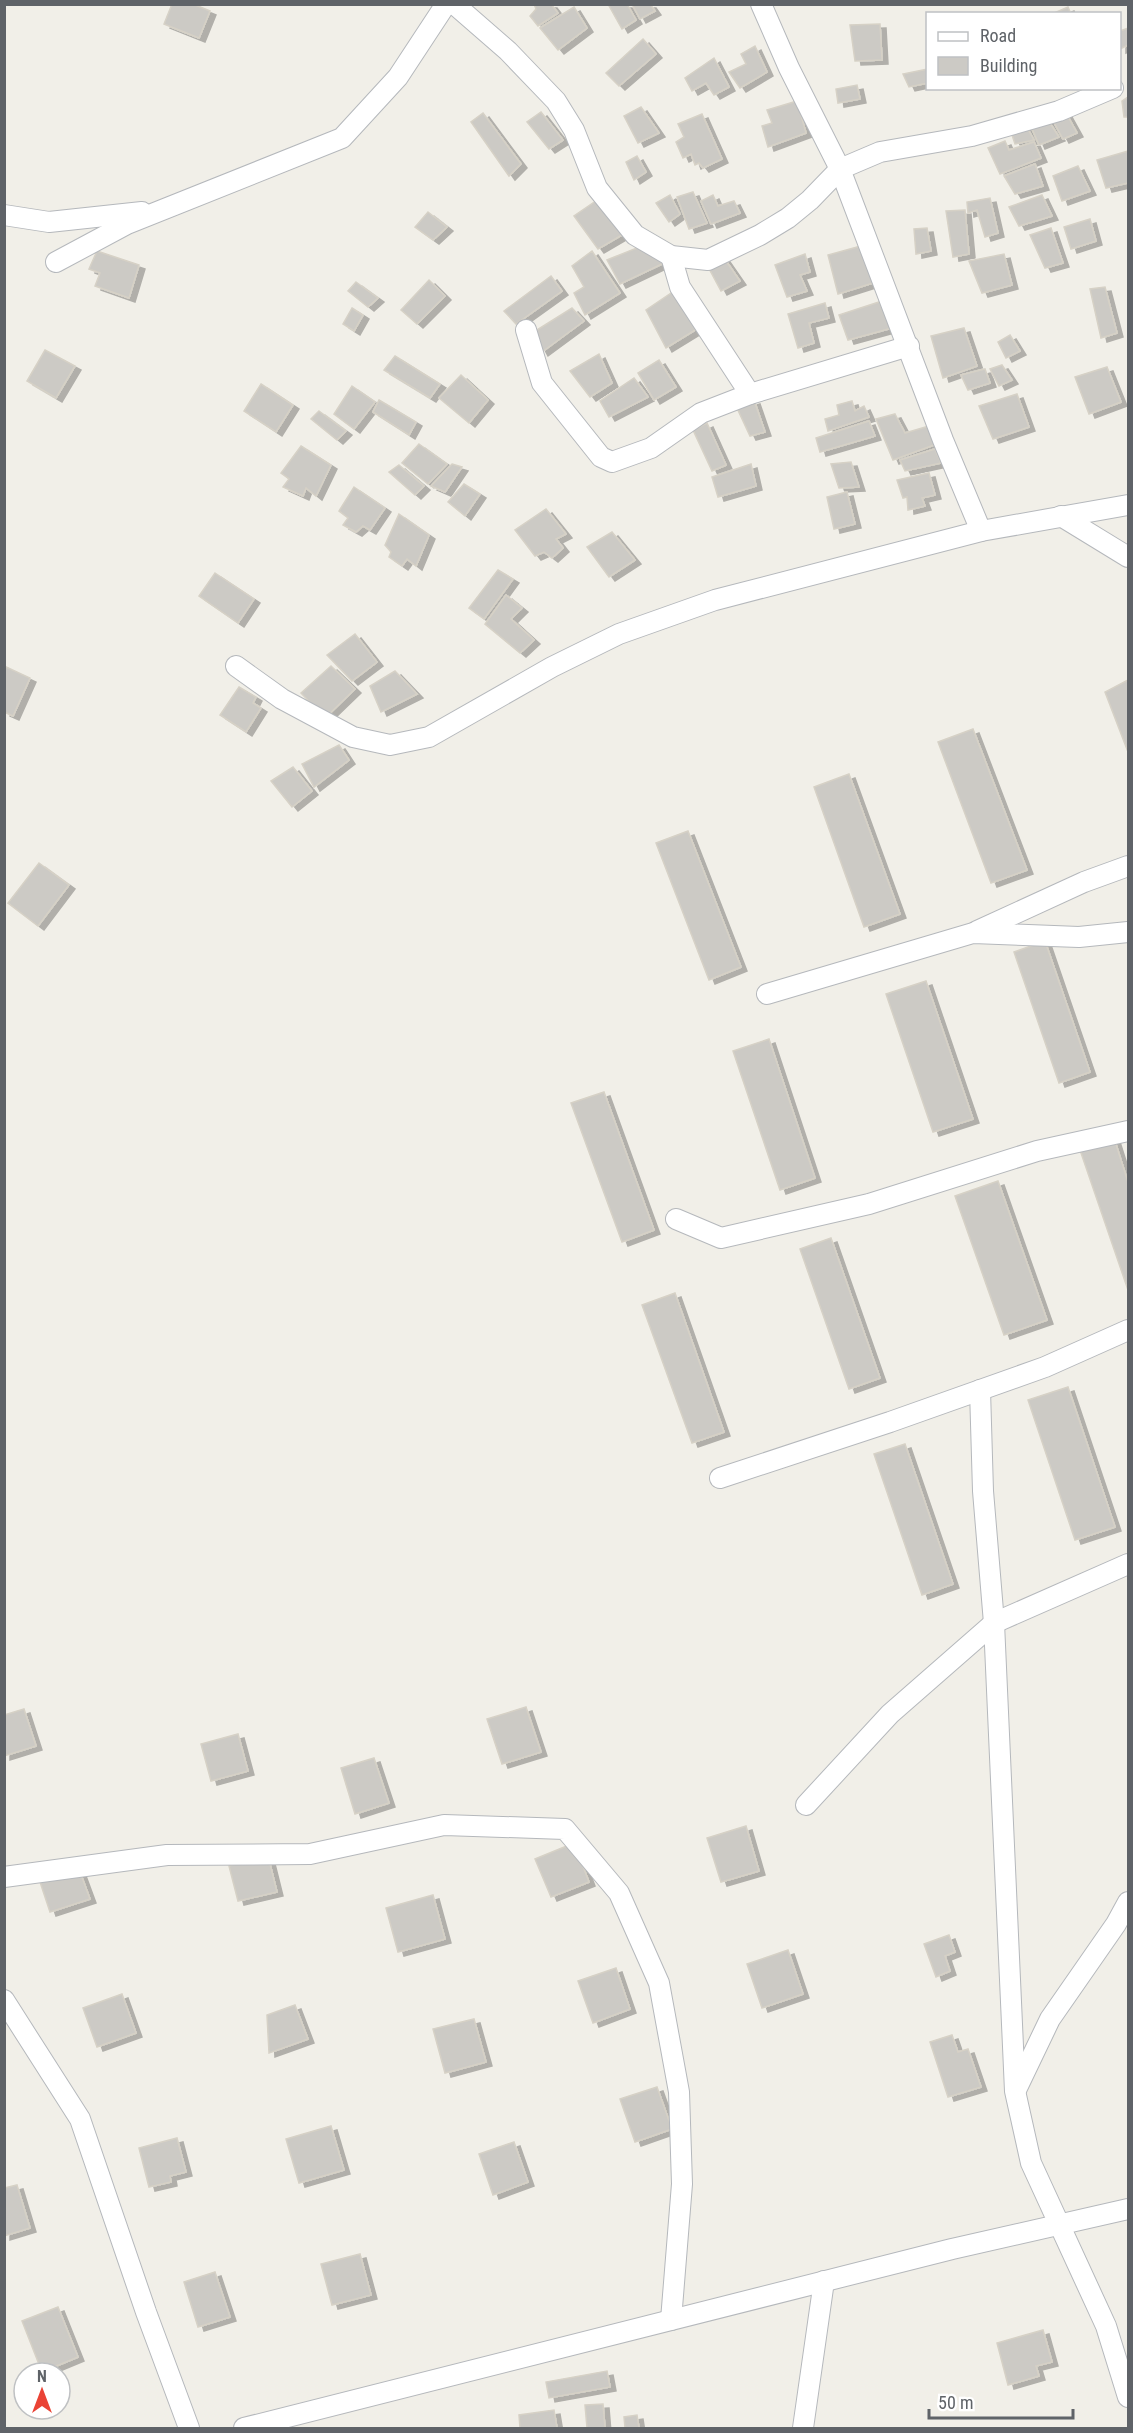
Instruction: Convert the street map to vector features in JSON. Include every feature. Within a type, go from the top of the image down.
[{"type":"street","points":[[56,262],[126,224],[342,138],[398,77],[446,4]]},
{"type":"street","points":[[454,4],[508,51],[556,101],[574,130],[597,188],[635,235],[671,256],[708,260],[760,235],[796,212],[840,169],[880,152],[972,136],[1059,111],[1108,90]]},
{"type":"street","points":[[761,4],[789,68],[840,169],[943,440],[981,531]]},
{"type":"street","points":[[4,215],[49,222],[161,210]]},
{"type":"street","points":[[671,256],[680,286],[750,394]]},
{"type":"street","points":[[526,330],[542,383],[601,457],[612,462],[651,448],[701,413],[750,394],[909,346]]},
{"type":"street","points":[[236,666],[282,699],[353,737],[390,745],[429,737],[552,667],[630,631],[715,600],[981,531],[1128,505]]},
{"type":"street","points":[[1061,516],[1128,557]]},
{"type":"street","points":[[767,994],[974,933],[1084,882],[1128,866]]},
{"type":"street","points":[[974,933],[1079,938],[1128,932]]},
{"type":"street","points":[[676,1219],[721,1238],[869,1204],[1037,1151],[1128,1131]]},
{"type":"street","points":[[720,1478],[1045,1367],[1128,1330]]},
{"type":"street","points":[[980,1390],[983,1491],[994,1623],[1015,2091],[1031,2163],[1106,2326],[1128,2397]]},
{"type":"street","points":[[807,1805],[890,1714],[994,1623],[1128,1564]]},
{"type":"street","points":[[4,1877],[167,1855],[310,1854],[444,1825],[565,1829],[619,1893],[659,1983],[679,2092],[682,2184],[671,2320]]},
{"type":"street","points":[[1015,2091],[1050,2019],[1116,1924],[1128,1902]]},
{"type":"street","points":[[8,2010],[80,2119],[146,2312],[189,2428]]},
{"type":"street","points":[[244,2428],[952,2249],[1128,2210]]},
{"type":"street","points":[[803,2428],[824,2282]]},
{"type":"building","points":[[172,4],[193,4],[210,11],[199,38],[164,24]]},
{"type":"building","points":[[534,4],[551,4],[558,13],[538,26],[530,16],[536,9]]},
{"type":"building","points":[[608,4],[627,4],[636,20],[622,29]]},
{"type":"building","points":[[632,4],[650,4],[655,11],[640,19]]},
{"type":"building","points":[[574,7],[587,28],[558,50],[540,28]]},
{"type":"building","points":[[1068,7],[1070,12],[1057,12]]},
{"type":"building","points":[[880,24],[882,60],[855,61],[850,25]]},
{"type":"building","points":[[1128,28],[1128,45],[1121,48],[1121,31]]},
{"type":"building","points":[[643,39],[656,54],[619,86],[606,73]]},
{"type":"building","points":[[755,46],[767,72],[740,88],[729,72],[746,64],[741,54]]},
{"type":"building","points":[[714,58],[729,87],[714,95],[706,83],[692,91],[685,78]]},
{"type":"building","points":[[926,69],[926,83],[909,87],[903,74]]},
{"type":"building","points":[[857,85],[860,99],[838,103],[836,89]]},
{"type":"building","points":[[1128,97],[1128,117],[1124,117],[1122,101]]},
{"type":"building","points":[[797,101],[806,133],[768,147],[762,126],[772,123],[767,110]]},
{"type":"building","points":[[641,107],[659,133],[638,143],[624,116]]},
{"type":"building","points":[[541,112],[563,140],[549,149],[527,122]]},
{"type":"building","points":[[483,113],[521,164],[509,176],[471,122]]},
{"type":"building","points":[[1066,113],[1077,133],[1063,139],[1051,117]]},
{"type":"building","points":[[702,114],[722,159],[703,168],[699,163],[695,165],[691,154],[683,158],[676,142],[684,137],[678,124]]},
{"type":"building","points":[[1048,120],[1059,137],[1039,145],[1030,124]]},
{"type":"building","points":[[1025,124],[1034,140],[1015,144],[1010,129]]},
{"type":"building","points":[[1005,141],[1009,150],[1034,142],[1041,158],[1000,174],[988,148]]},
{"type":"building","points":[[1128,151],[1128,183],[1106,188],[1097,160]]},
{"type":"building","points":[[637,156],[646,172],[634,180],[626,162]]},
{"type":"building","points":[[1035,164],[1043,186],[1015,194],[1004,176]]},
{"type":"building","points":[[1078,166],[1090,191],[1062,201],[1053,176]]},
{"type":"building","points":[[693,192],[707,223],[689,229],[677,197]]},
{"type":"building","points":[[670,195],[680,214],[669,222],[656,203]]},
{"type":"building","points":[[713,195],[718,206],[734,201],[740,213],[711,224],[701,201]]},
{"type":"building","points":[[1042,195],[1052,216],[1019,226],[1009,207]]},
{"type":"building","points":[[603,196],[622,235],[598,249],[574,216]]},
{"type":"building","points":[[990,198],[998,233],[985,237],[977,210],[968,213],[967,202]]},
{"type":"building","points":[[965,210],[969,254],[953,257],[946,211]]},
{"type":"building","points":[[428,212],[447,227],[433,240],[415,227]]},
{"type":"building","points":[[1090,219],[1096,241],[1071,249],[1064,227]]},
{"type":"building","points":[[927,228],[931,251],[916,254],[914,229]]},
{"type":"building","points":[[1051,228],[1063,263],[1045,268],[1030,235]]},
{"type":"building","points":[[644,245],[664,263],[620,284],[607,260]]},
{"type":"building","points":[[861,246],[876,282],[838,294],[828,255]]},
{"type":"building","points":[[97,251],[139,265],[129,298],[95,286],[100,273],[89,269]]},
{"type":"building","points":[[592,251],[620,293],[585,315],[574,293],[584,287],[572,266]]},
{"type":"building","points":[[805,254],[810,272],[800,275],[807,291],[787,297],[775,265]]},
{"type":"building","points":[[1004,254],[1012,285],[982,293],[969,261]]},
{"type":"building","points":[[724,258],[740,281],[721,291],[707,265]]},
{"type":"building","points":[[551,276],[562,291],[516,324],[504,311]]},
{"type":"building","points":[[429,280],[445,296],[417,324],[401,310]]},
{"type":"building","points":[[356,282],[378,298],[368,307],[348,291]]},
{"type":"building","points":[[680,287],[705,324],[666,348],[646,310]]},
{"type":"building","points":[[1105,287],[1117,333],[1101,338],[1090,289]]},
{"type":"building","points":[[879,302],[892,328],[848,340],[839,315]]},
{"type":"building","points":[[825,303],[829,318],[809,323],[814,343],[798,348],[788,314]]},
{"type":"building","points":[[352,308],[363,315],[354,331],[343,324]]},
{"type":"building","points":[[572,308],[584,321],[542,352],[532,333]]},
{"type":"building","points":[[964,328],[977,366],[943,378],[931,336]]},
{"type":"building","points":[[1010,335],[1020,351],[1006,358],[998,342]]},
{"type":"building","points":[[45,350],[75,366],[56,398],[27,381]]},
{"type":"building","points":[[599,354],[612,383],[590,397],[570,371]]},
{"type":"building","points":[[395,356],[440,384],[430,398],[384,370]]},
{"type":"building","points":[[659,360],[676,387],[654,400],[638,373]]},
{"type":"building","points":[[1002,365],[1012,380],[999,386],[990,369]]},
{"type":"building","points":[[1107,367],[1121,402],[1089,414],[1075,377]]},
{"type":"building","points":[[985,369],[990,383],[968,390],[961,375]]},
{"type":"building","points":[[461,375],[488,400],[469,423],[439,398]]},
{"type":"building","points":[[634,378],[648,397],[609,417],[600,401]]},
{"type":"building","points":[[261,384],[293,405],[276,432],[244,411]]},
{"type":"building","points":[[352,386],[375,402],[354,429],[334,414]]},
{"type":"building","points":[[1017,394],[1029,427],[993,439],[979,406]]},
{"type":"building","points":[[379,400],[416,422],[409,435],[373,412]]},
{"type":"building","points":[[754,400],[765,432],[750,436],[736,406]]},
{"type":"building","points":[[852,401],[855,411],[864,406],[869,417],[828,431],[825,419],[839,415],[837,405]]},
{"type":"building","points":[[319,411],[346,431],[337,440],[311,419]]},
{"type":"building","points":[[895,414],[905,433],[929,426],[934,445],[893,460],[876,419]]},
{"type":"building","points":[[869,421],[875,436],[820,452],[816,438]]},
{"type":"building","points":[[707,423],[726,465],[712,471],[693,430]]},
{"type":"building","points":[[419,444],[447,464],[428,484],[402,463]]},
{"type":"building","points":[[301,446],[331,465],[316,496],[306,488],[303,496],[283,487],[289,479],[281,473]]},
{"type":"building","points":[[935,449],[941,463],[905,471],[900,460]]},
{"type":"building","points":[[851,462],[859,487],[839,488],[831,464]]},
{"type":"building","points":[[452,464],[462,467],[445,492],[431,486]]},
{"type":"building","points":[[751,464],[756,486],[718,497],[712,477]]},
{"type":"building","points":[[399,465],[424,486],[415,495],[389,472]]},
{"type":"building","points":[[929,473],[935,495],[922,498],[925,506],[908,510],[907,497],[903,498],[897,480]]},
{"type":"building","points":[[464,484],[480,494],[465,516],[448,502]]},
{"type":"building","points":[[354,487],[385,508],[370,530],[363,526],[356,532],[343,525],[348,518],[339,511]]},
{"type":"building","points":[[847,492],[855,524],[834,529],[827,497]]},
{"type":"building","points":[[546,509],[566,534],[556,539],[563,548],[552,558],[544,552],[535,556],[515,530]]},
{"type":"building","points":[[399,514],[429,535],[416,566],[407,559],[402,566],[389,557],[391,552],[385,545]]},
{"type":"building","points":[[612,532],[635,560],[609,577],[587,547]]},
{"type":"building","points":[[498,570],[513,579],[484,619],[469,608]]},
{"type":"building","points":[[215,573],[254,599],[238,623],[199,596]]},
{"type":"building","points":[[506,595],[522,608],[511,619],[534,640],[520,653],[485,624]]},
{"type":"building","points":[[355,634],[377,662],[352,681],[327,655]]},
{"type":"building","points":[[4,666],[30,678],[13,716],[4,712]]},
{"type":"building","points":[[331,666],[355,689],[325,718],[301,693]]},
{"type":"building","points":[[395,671],[417,694],[381,712],[370,686]]},
{"type":"building","points":[[1128,680],[1128,752],[1105,692]]},
{"type":"building","points":[[239,687],[256,697],[253,703],[261,708],[246,732],[220,715]]},
{"type":"building","points":[[973,729],[1027,870],[991,883],[938,742]]},
{"type":"building","points":[[339,745],[349,760],[314,787],[302,764]]},
{"type":"building","points":[[293,767],[312,791],[292,807],[271,781]]},
{"type":"building","points":[[849,774],[900,914],[864,927],[814,787]]},
{"type":"building","points":[[688,831],[741,967],[709,980],[656,843]]},
{"type":"building","points":[[39,863],[69,885],[38,926],[8,903]]},
{"type":"building","points":[[1045,941],[1090,1072],[1059,1083],[1014,952]]},
{"type":"building","points":[[926,981],[973,1119],[933,1132],[886,994]]},
{"type":"building","points":[[769,1039],[815,1178],[780,1190],[733,1051]]},
{"type":"building","points":[[604,1092],[654,1230],[622,1242],[571,1103]]},
{"type":"building","points":[[1114,1138],[1128,1182],[1128,1290],[1080,1150]]},
{"type":"building","points":[[998,1181],[1047,1320],[1004,1335],[955,1196]]},
{"type":"building","points":[[831,1238],[880,1378],[849,1389],[800,1249]]},
{"type":"building","points":[[675,1293],[724,1432],[692,1443],[642,1305]]},
{"type":"building","points":[[1068,1387],[1115,1527],[1075,1540],[1028,1400]]},
{"type":"building","points":[[905,1444],[953,1584],[922,1595],[874,1454]]},
{"type":"building","points":[[526,1707],[541,1752],[502,1764],[487,1719]]},
{"type":"building","points":[[24,1709],[36,1746],[4,1756],[4,1715]]},
{"type":"building","points":[[238,1734],[248,1771],[211,1781],[201,1744]]},
{"type":"building","points":[[374,1758],[389,1803],[355,1814],[341,1768]]},
{"type":"building","points":[[746,1826],[759,1871],[721,1882],[707,1838]]},
{"type":"building","points":[[574,1843],[589,1882],[551,1897],[535,1859]]},
{"type":"building","points":[[268,1856],[277,1892],[238,1901],[229,1866]]},
{"type":"building","points":[[80,1872],[90,1899],[50,1912],[38,1876]]},
{"type":"building","points":[[433,1895],[445,1939],[398,1952],[386,1908]]},
{"type":"building","points":[[949,1935],[955,1952],[945,1956],[950,1971],[936,1977],[924,1944]]},
{"type":"building","points":[[788,1950],[803,1994],[762,2008],[747,1964]]},
{"type":"building","points":[[616,1968],[630,2009],[593,2023],[578,1981]]},
{"type":"building","points":[[122,1994],[136,2033],[97,2047],[83,2008]]},
{"type":"building","points":[[295,2005],[308,2039],[269,2053],[267,2015]]},
{"type":"building","points":[[474,2019],[486,2062],[445,2073],[433,2029]]},
{"type":"building","points":[[952,2035],[958,2052],[968,2049],[981,2087],[948,2097],[930,2042]]},
{"type":"building","points":[[657,2087],[672,2129],[635,2142],[620,2099]]},
{"type":"building","points":[[331,2126],[344,2170],[299,2183],[286,2139]]},
{"type":"building","points":[[177,2138],[186,2172],[170,2176],[171,2182],[149,2187],[139,2148]]},
{"type":"building","points":[[514,2142],[528,2182],[493,2195],[479,2154]]},
{"type":"building","points":[[17,2185],[30,2228],[4,2236],[4,2188]]},
{"type":"building","points":[[360,2254],[371,2295],[332,2305],[321,2264]]},
{"type":"building","points":[[215,2272],[230,2317],[198,2327],[184,2282]]},
{"type":"building","points":[[58,2307],[78,2357],[68,2361],[38,2361],[22,2321]]},
{"type":"building","points":[[1043,2330],[1052,2362],[1036,2366],[1039,2376],[1008,2385],[997,2343]]},
{"type":"building","points":[[607,2371],[610,2387],[549,2398],[546,2382]]},
{"type":"building","points":[[603,2404],[605,2428],[587,2428],[585,2405]]},
{"type":"building","points":[[554,2410],[557,2428],[520,2428],[519,2415]]},
{"type":"building","points":[[637,2415],[639,2428],[625,2428],[624,2417]]}]
